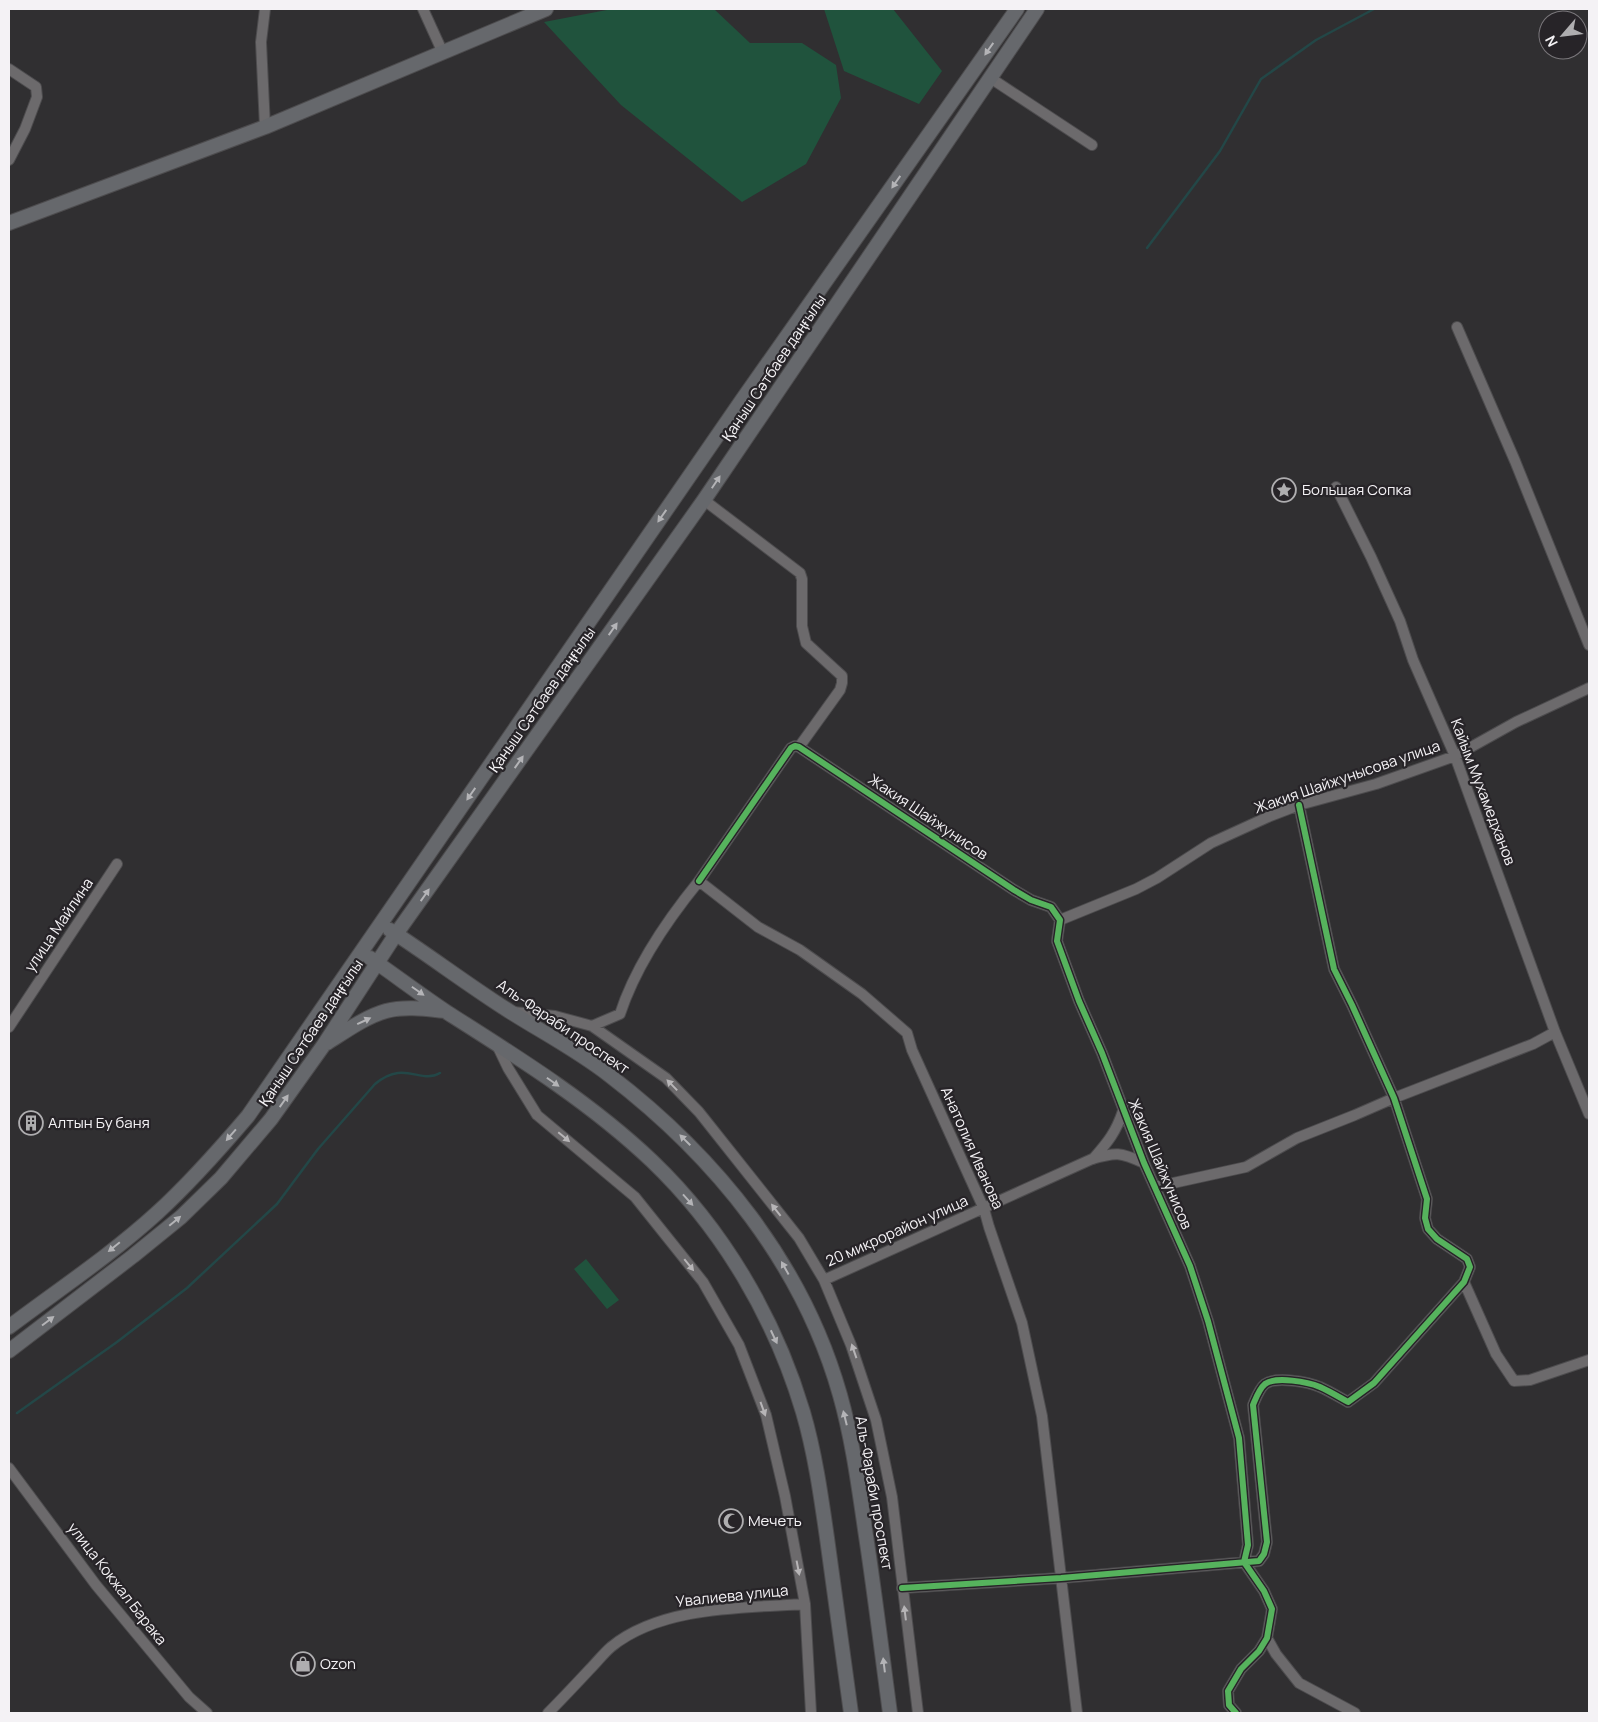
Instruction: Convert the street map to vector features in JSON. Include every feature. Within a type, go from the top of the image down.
[{"type":"main road","points":[[9,224],[265,128],[546,9]]},
{"type":"main road","name":"Қаныш Сәтбаев даңғылы","points":[[9,1327],[148,1220],[201,1170],[248,1116],[742,400],[1017,9]]},
{"type":"main road","name":"Қаныш Сәтбаев даңғылы","points":[[9,1351],[134,1256],[181,1217],[221,1178],[271,1119],[396,934],[704,500],[1037,9]]},
{"type":"main road","name":"Аль-Фараби проспект","points":[[381,924],[509,1011],[561,1041],[608,1074],[650,1108],[683,1138],[721,1178],[752,1217],[778,1255],[802,1299],[824,1348],[839,1394],[854,1452],[890,1713]]},
{"type":"main road","points":[[362,952],[446,1011],[496,1042],[611,1125],[653,1162],[697,1211],[732,1258],[760,1306],[783,1355],[803,1412],[817,1469],[851,1713]]},
{"type":"main road","points":[[322,1046],[359,1023],[386,1011],[410,1008],[446,1011]]},
{"type":"street","points":[[265,9],[261,42],[265,128]]},
{"type":"street","points":[[423,9],[443,52]]},
{"type":"street","points":[[9,68],[36,87],[38,92],[25,129],[9,160]]},
{"type":"street","points":[[990,77],[1092,145]]},
{"type":"street","points":[[1457,326],[1515,461],[1589,645]]},
{"type":"street","name":"Кайым Мухамедханов","points":[[1336,487],[1372,557],[1400,621],[1413,660],[1456,756],[1555,1032],[1589,1114]]},
{"type":"street","points":[[592,1026],[620,1014],[627,994],[663,930],[700,881],[791,748],[797,747],[840,690],[842,683],[842,676],[806,643],[802,626],[802,579],[800,573],[704,500]]},
{"type":"street","name":"Жакия Шайжунысова улица","points":[[1060,920],[1136,889],[1157,878],[1211,843],[1268,817],[1299,805],[1376,784],[1456,756],[1516,722],[1589,688]]},
{"type":"street","name":"Жакия Шайжунисов","points":[[797,747],[1014,890],[1031,900],[1051,908],[1060,920],[1057,941],[1079,1001],[1102,1054],[1144,1163],[1190,1266],[1208,1321],[1239,1438],[1248,1545],[1244,1562]]},
{"type":"street","points":[[902,1588],[1061,1578],[1259,1561],[1264,1554],[1267,1542],[1253,1405],[1260,1390],[1266,1384],[1274,1381],[1293,1380],[1318,1386],[1348,1402],[1374,1383],[1464,1282],[1470,1267],[1467,1259],[1437,1239],[1428,1229],[1425,1218],[1427,1199],[1394,1098],[1334,970],[1299,805]]},
{"type":"street","name":"улица Майлина","points":[[9,1027],[117,864]]},
{"type":"street","name":"Анатолия Иванова","points":[[700,881],[758,927],[800,950],[862,994],[907,1033],[912,1050],[984,1209],[1022,1323],[1042,1416],[1077,1713]]},
{"type":"street","points":[[509,1011],[555,1016],[592,1026],[666,1078],[699,1112],[799,1238],[824,1280],[851,1345],[876,1420],[892,1497],[918,1713]]},
{"type":"street","points":[[1155,1187],[1246,1167],[1297,1138],[1533,1044],[1555,1032]]},
{"type":"street","points":[[496,1042],[508,1068],[537,1115],[635,1197],[703,1282],[739,1345],[766,1415],[780,1472],[805,1604],[811,1713]]},
{"type":"street","name":"20 микрорайон улица","points":[[1092,1159],[1108,1143],[1123,1111]]},
{"type":"street","name":"20 микрорайон улица","points":[[824,1280],[1092,1159],[1112,1154],[1126,1154],[1144,1163]]},
{"type":"street","points":[[1464,1282],[1496,1354],[1514,1381],[1530,1380],[1589,1360]]},
{"type":"street","name":"улица Кокжал Барака","points":[[9,1468],[96,1585],[189,1697],[207,1713]]},
{"type":"street","points":[[1236,1713],[1228,1705],[1228,1691],[1241,1669],[1259,1651],[1268,1638],[1272,1609],[1264,1590],[1244,1562]]},
{"type":"street","name":"Увалиева улица","points":[[548,1713],[611,1648],[636,1631],[661,1620],[687,1614],[805,1604]]},
{"type":"street","points":[[1268,1638],[1276,1654],[1299,1683],[1355,1713]]},
{"type":"green space","points":[[612,9],[714,9],[750,43],[802,43],[836,65],[841,98],[806,164],[742,202],[621,105],[544,22]]},
{"type":"green space","points":[[824,9],[893,9],[942,71],[919,104],[844,71]]},
{"type":"green space","points":[[586,1259],[619,1300],[607,1309],[574,1269]]},
{"type":"waterway","points":[[1147,248],[1220,151],[1261,79],[1316,40],[1374,9]]},
{"type":"waterway","points":[[17,1413],[117,1342],[187,1288],[277,1204],[318,1149],[375,1084],[395,1073],[426,1076],[440,1073]]},
{"type":"cycle path","points":[[699,881],[791,748],[795,746],[1014,890],[1031,900],[1051,907],[1060,920],[1057,941],[1079,1001],[1102,1053],[1144,1163],[1190,1266],[1208,1321],[1239,1438],[1248,1545],[1244,1562],[1264,1591],[1272,1609],[1267,1638],[1259,1651],[1241,1669],[1228,1691],[1229,1705],[1236,1713]]},
{"type":"cycle path","points":[[902,1588],[1061,1578],[1259,1561],[1264,1554],[1267,1542],[1253,1405],[1261,1388],[1265,1384],[1277,1380],[1308,1383],[1320,1387],[1348,1402],[1374,1383],[1464,1282],[1470,1267],[1467,1259],[1437,1239],[1428,1229],[1425,1218],[1427,1199],[1394,1098],[1334,969],[1299,805]]},
{"type":"place","name":"Большая Сопка","points":[[1284,490]]},
{"type":"place","name":"Алтын Бу баня","points":[[31,1123]]},
{"type":"place","name":"Мечеть","points":[[731,1521]]},
{"type":"place","name":"Ozon","points":[[303,1664]]}]
